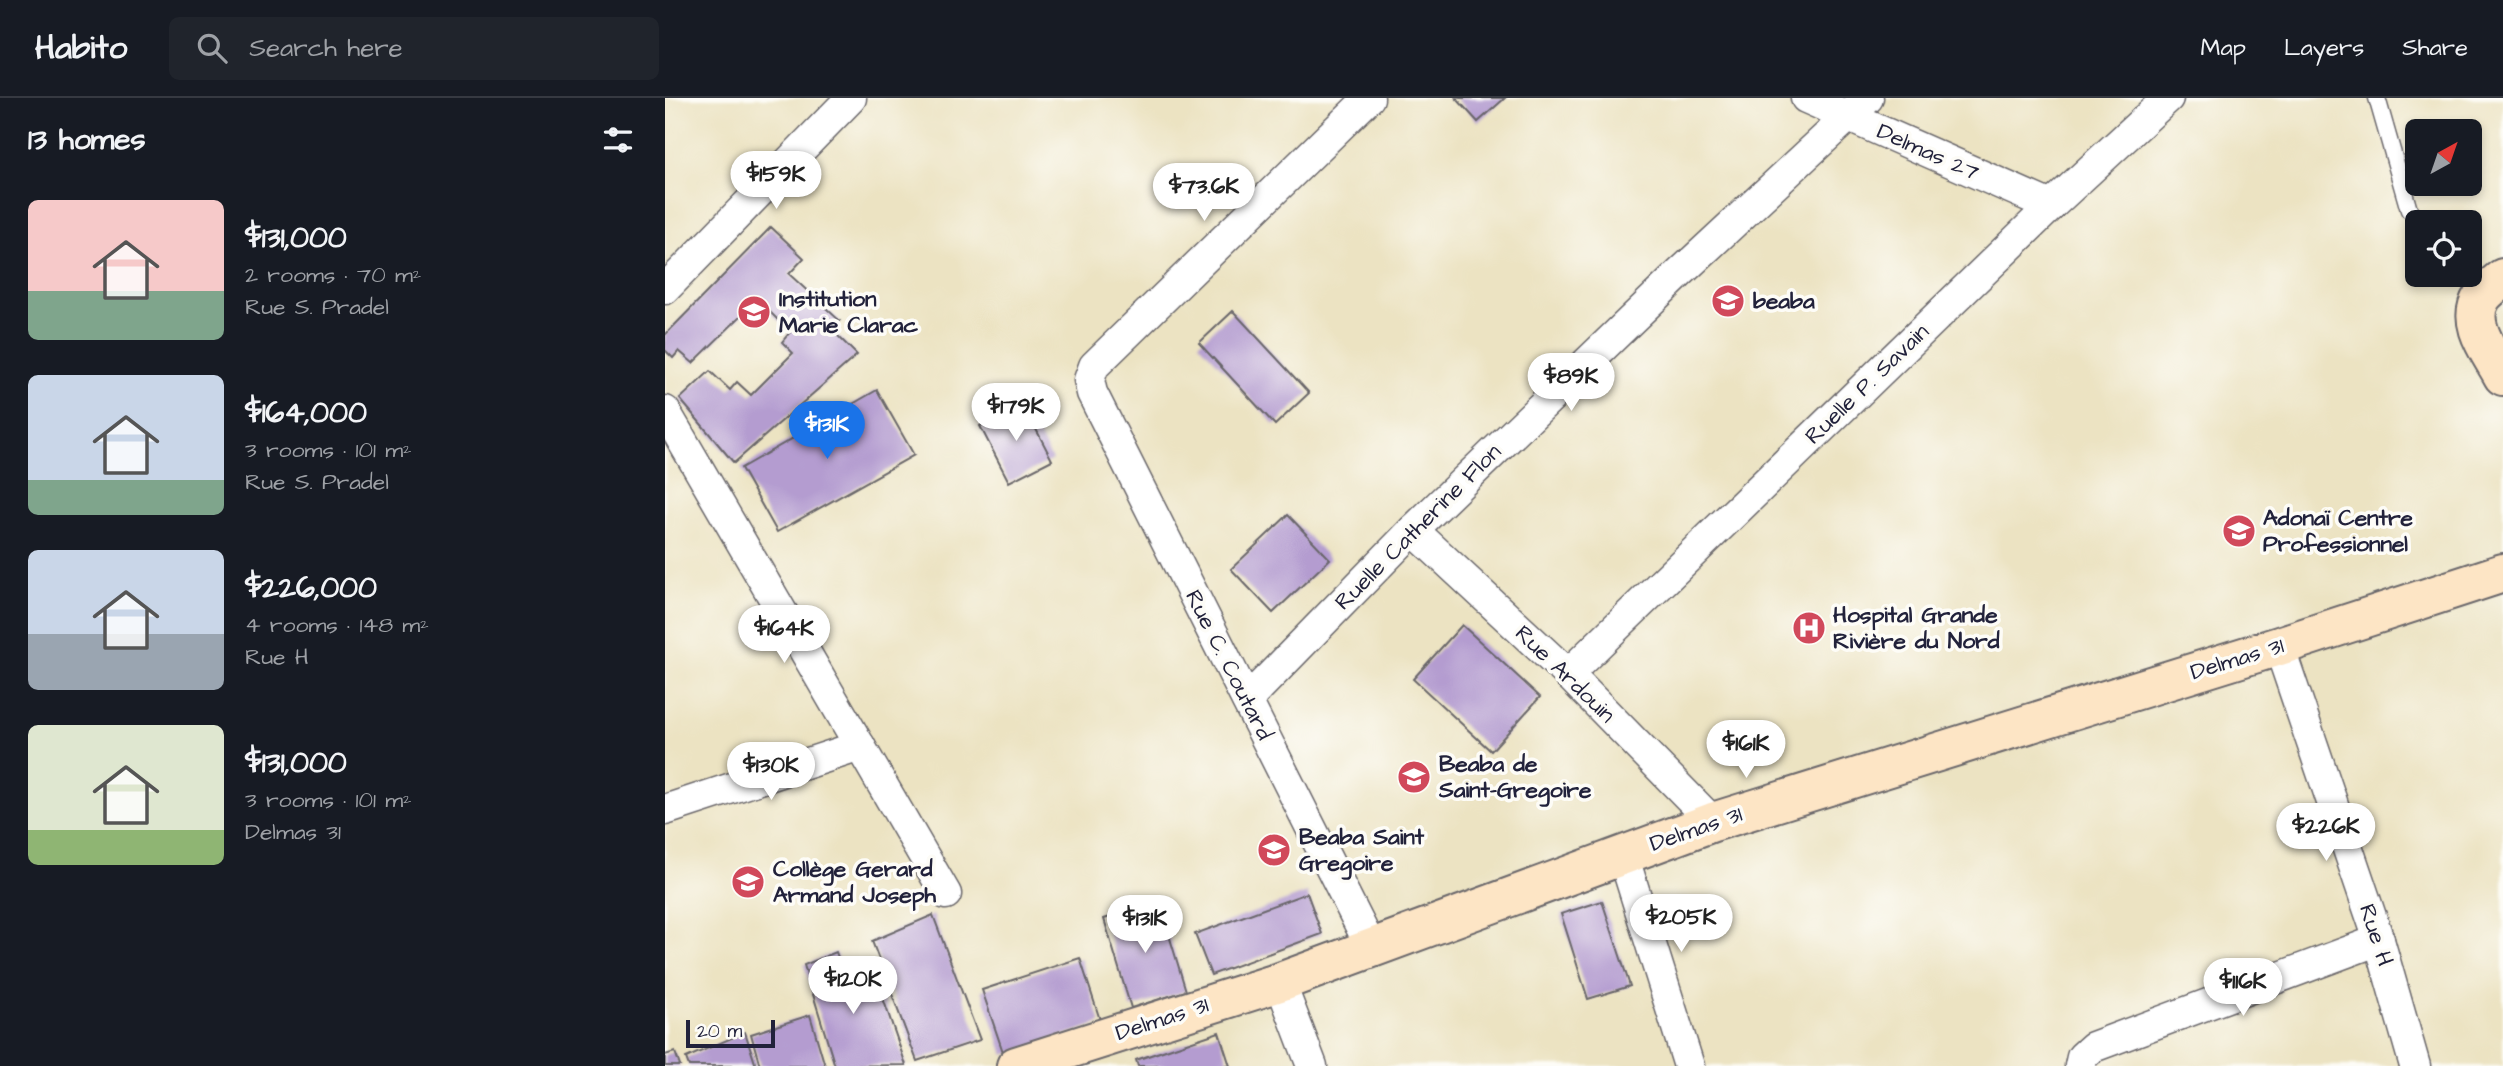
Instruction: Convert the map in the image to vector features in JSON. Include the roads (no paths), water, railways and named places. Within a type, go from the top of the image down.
[{"type":"street","points":[[665,289],[851,98]]},
{"type":"street","name":"Rue C. Coutard","points":[[1370,98],[1094,366],[1089,380],[1093,393],[1372,949]]},
{"type":"street","name":"Delmas 27","points":[[1806,98],[1858,108],[2051,206]]},
{"type":"street","name":"Ruelle P. Savain","points":[[1568,674],[2051,206],[2168,98]]},
{"type":"street","name":"Ruelle Catherine Flon","points":[[1247,700],[1413,530],[1679,273],[1858,108]]},
{"type":"street","points":[[2503,278],[2482,297],[2476,313],[2477,328],[2503,376]]},
{"type":"street","points":[[665,411],[946,894]]},
{"type":"street","name":"Rue Ardouin","points":[[1413,530],[1568,674],[1713,822]]},
{"type":"street","name":"Delmas 31","points":[[1016,1066],[1280,982],[1713,822],[2279,646],[2503,573]]},
{"type":"street","name":"Rue H","points":[[2279,646],[2379,940],[2415,1066]]},
{"type":"street","points":[[665,810],[860,746]]},
{"type":"street","points":[[1623,855],[1689,1066]]},
{"type":"street","points":[[2081,1062],[2093,1047],[2379,940]]},
{"type":"street","points":[[1280,982],[1312,1066]]},
{"type":"lane","points":[[2377,98],[2409,210]]},
{"type":"place","name":"beaba","points":[[1728,301]]},
{"type":"place","name":"Institution Marie Clarac","points":[[754,312]]},
{"type":"place","name":"Adonaï Centre Professionnel","points":[[2239,531]]},
{"type":"place","name":"Hospital Grande Rivière du Nord","points":[[1809,628]]},
{"type":"place","name":"Beaba de Saint-Gregoire","points":[[1414,777]]},
{"type":"place","name":"Beaba Saint Gregoire","points":[[1274,850]]},
{"type":"place","name":"Collège Gerard Armand Joseph","points":[[748,882]]}]
